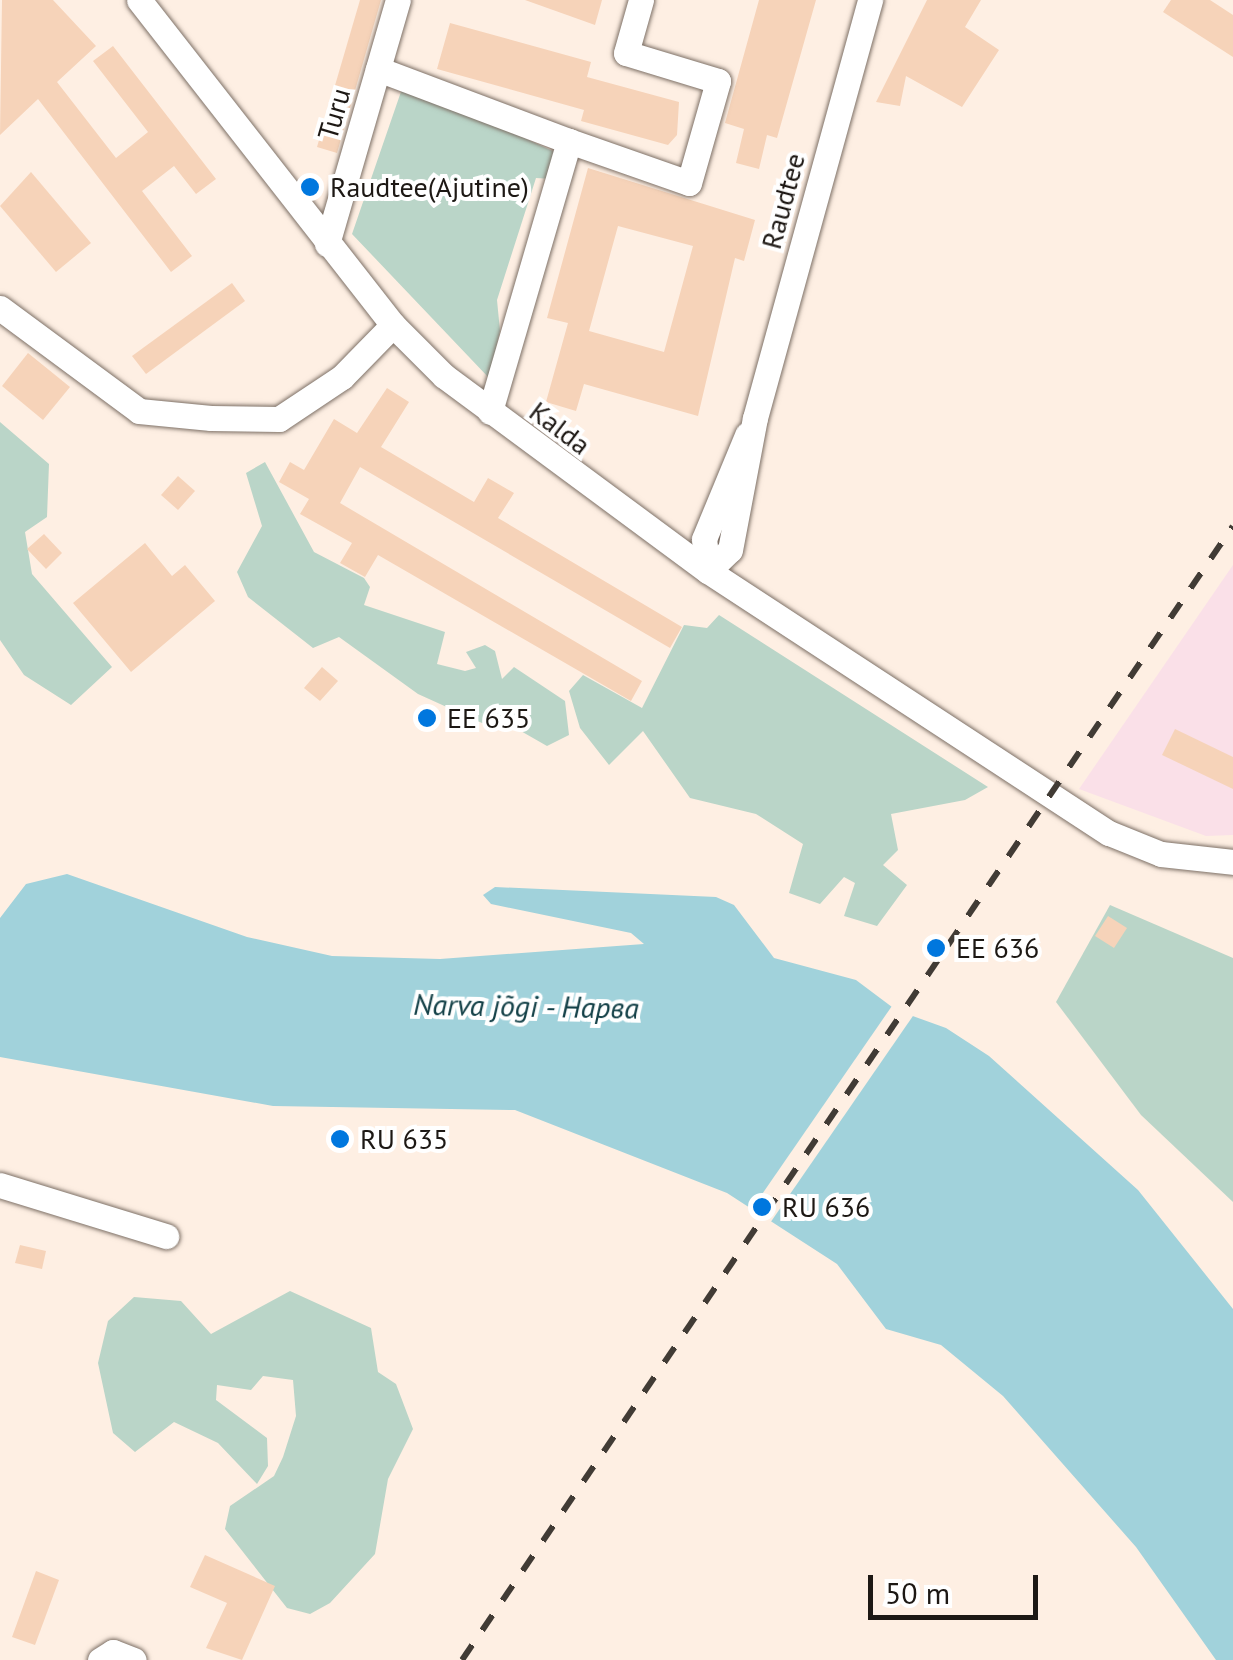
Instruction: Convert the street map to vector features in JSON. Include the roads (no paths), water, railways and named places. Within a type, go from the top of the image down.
[{"type":"street","name":"Kalda","points":[[138,0],[393,326],[490,412],[708,571],[1047,793],[1135,845],[1233,862]]},
{"type":"street","name":"Turu","points":[[328,244],[398,0]]},
{"type":"street","points":[[378,69],[689,183],[718,81],[626,54],[641,0]]},
{"type":"street","name":"Raudtee","points":[[708,571],[730,550],[754,418],[870,0]]},
{"type":"street","points":[[490,412],[569,141]]},
{"type":"street","points":[[0,308],[139,411],[210,418],[279,419],[342,377],[393,326]]},
{"type":"street","points":[[0,1185],[166,1236]]},
{"type":"street","points":[[100,1660],[113,1652],[134,1660]]},
{"type":"water","name":"Narva jõgi - Нарва","points":[[67,874],[247,937],[332,956],[440,959],[644,944],[631,933],[491,904],[483,895],[495,887],[716,897],[734,905],[774,958],[856,980],[896,1010],[946,1028],[989,1056],[1138,1190],[1233,1309],[1233,1660],[1216,1660],[1136,1547],[1003,1396],[941,1345],[886,1329],[837,1264],[727,1193],[515,1110],[273,1106],[0,1057],[0,918],[26,884]]},
{"type":"railway","points":[[462,1660],[1233,526]]},
{"type":"place","name":"Raudtee(Ajutine)","points":[[310,187]]},
{"type":"place","name":"EE 635","points":[[427,718]]},
{"type":"place","name":"EE 636","points":[[936,948]]},
{"type":"place","name":"RU 635","points":[[340,1139]]},
{"type":"place","name":"RU 636","points":[[762,1207]]}]
